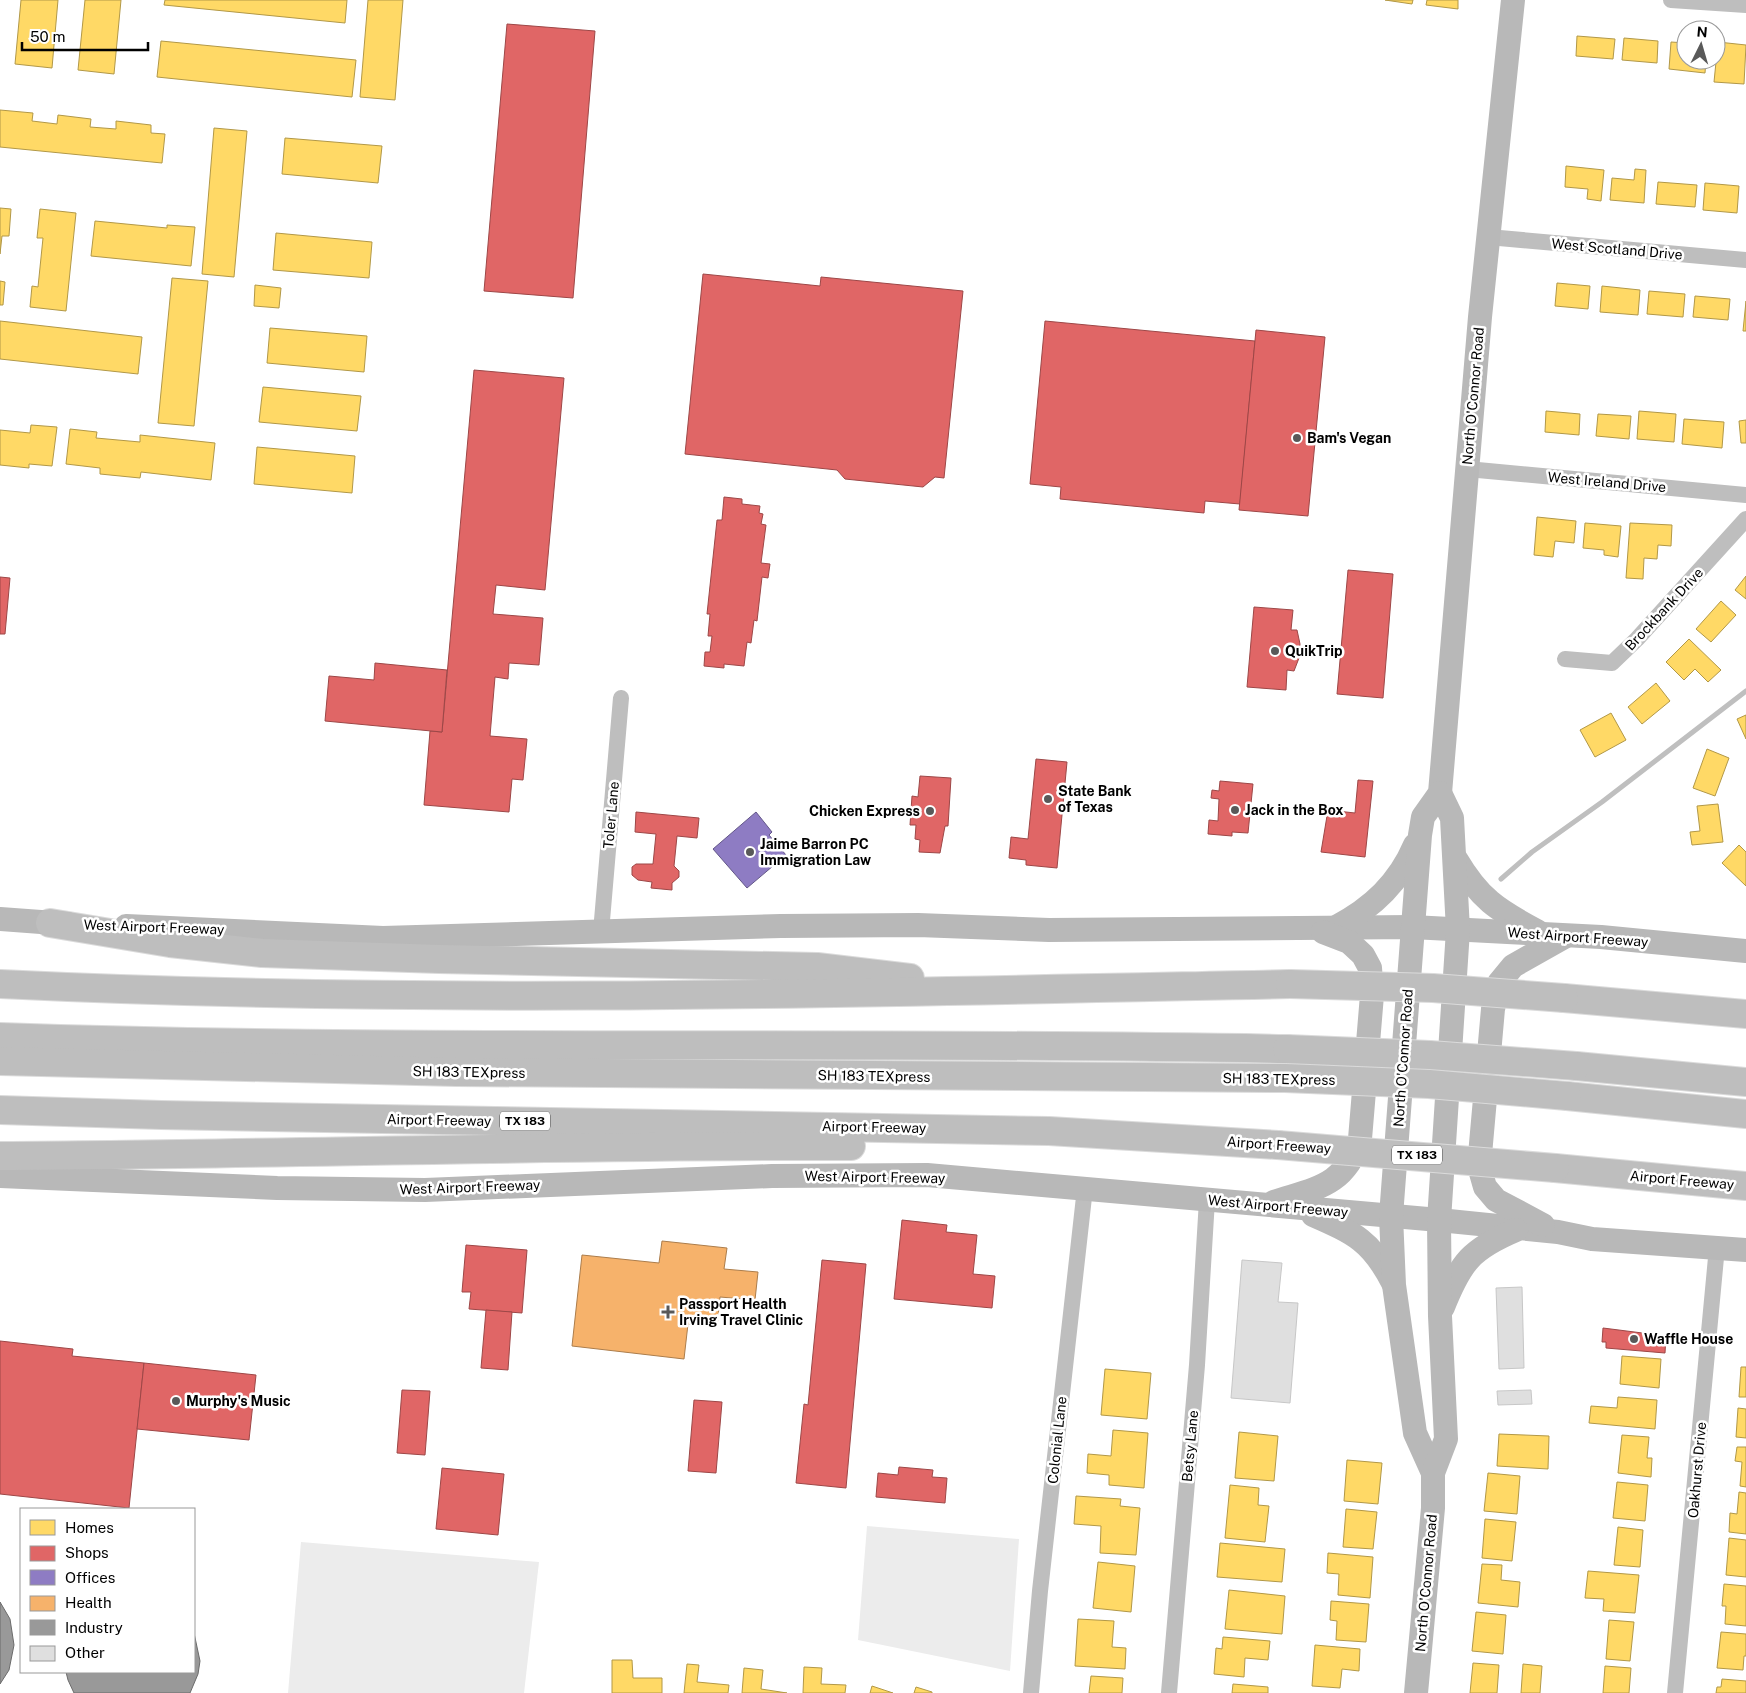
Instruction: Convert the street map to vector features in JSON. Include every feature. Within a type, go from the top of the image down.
[{"type":"highway","points":[[50,923],[170,943],[262,953],[439,960],[817,967],[1013,990]]},
{"type":"highway","points":[[0,984],[263,994],[405,997],[773,994],[1290,984],[1433,988],[1746,1014]]},
{"type":"highway","name":"SH 183 TEXpress","points":[[0,1037],[156,1043],[596,1046],[1088,1046],[1287,1049],[1430,1055],[1746,1082]]},
{"type":"highway","name":"SH 183 TEXpress","points":[[0,1061],[458,1072],[1285,1078],[1429,1084],[1746,1114]]},
{"type":"highway","name":"Airport Freeway","points":[[0,1110],[171,1115],[1049,1130],[1278,1145],[1746,1186]]},
{"type":"highway","points":[[0,1156],[269,1154],[648,1146],[950,1146],[1049,1130]]},
{"type":"main road","name":"North O'Connor Road","points":[[1416,1693],[1433,1508],[1433,1473],[1446,1439],[1440,1316],[1439,1220],[1458,930],[1452,818],[1440,793],[1488,237],[1513,0]]},
{"type":"main road","name":"North O'Connor Road","points":[[1433,1473],[1416,1433],[1394,1286],[1391,1216],[1420,835],[1423,817],[1440,793]]},
{"type":"main road","points":[[1324,928],[1357,916],[1378,900],[1396,880],[1420,835]]},
{"type":"main road","points":[[1455,857],[1470,883],[1484,898],[1507,915],[1543,934]]},
{"type":"main road","name":"West Airport Freeway","points":[[0,918],[50,923],[383,938],[781,926],[918,925],[1049,930],[1412,927],[1543,934],[1746,951]]},
{"type":"main road","points":[[1263,1205],[1324,1186],[1341,1175],[1354,1158],[1360,1139],[1372,995],[1370,968],[1363,955],[1349,942],[1324,928]]},
{"type":"main road","points":[[1558,1232],[1519,1214],[1496,1200],[1485,1187],[1479,1166],[1493,1009],[1499,983],[1513,966],[1567,936]]},
{"type":"main road","name":"West Airport Freeway","points":[[0,1176],[277,1188],[425,1190],[772,1176],[927,1175],[1439,1220],[1558,1232],[1592,1239],[1746,1250]]},
{"type":"main road","points":[[1297,1208],[1335,1224],[1364,1241],[1381,1259],[1394,1286]]},
{"type":"main road","points":[[1440,1316],[1454,1280],[1467,1260],[1488,1242],[1519,1229]]},
{"type":"street","points":[[1671,0],[1746,5]]},
{"type":"street","name":"West Scotland Drive","points":[[1488,237],[1746,260]]},
{"type":"street","name":"West Ireland Drive","points":[[1467,469],[1746,495]]},
{"type":"street","name":"Brockbank Drive","points":[[1565,659],[1612,663],[1638,639],[1746,519]]},
{"type":"street","name":"Toler Lane","points":[[601,932],[621,698]]},
{"type":"street","name":"Colonial Lane","points":[[1031,1693],[1041,1581],[1085,1188]]},
{"type":"street","name":"Betsy Lane","points":[[1169,1693],[1197,1365],[1207,1200]]},
{"type":"street","name":"Oakhurst Drive","points":[[1675,1693],[1717,1247]]},
{"type":"shaded area","points":[[867,1526],[1019,1539],[1010,1671],[858,1640]]},
{"type":"shaded area","points":[[301,1542],[539,1562],[524,1693],[288,1693]]},
{"type":"building: Homes","points":[[21,0],[58,0],[52,68],[15,64]]},
{"type":"building: Homes","points":[[85,0],[121,0],[114,74],[78,70]]},
{"type":"building: Homes","points":[[165,0],[347,0],[345,23],[164,5]]},
{"type":"building: Homes","points":[[368,0],[403,0],[395,100],[360,97]]},
{"type":"building: Homes","points":[[1385,0],[1413,0],[1412,4]]},
{"type":"building: Homes","points":[[1427,0],[1458,0],[1458,9],[1426,5]]},
{"type":"building: Homes","points":[[1577,36],[1615,39],[1613,59],[1576,56]]},
{"type":"building: Homes","points":[[1624,38],[1658,41],[1657,63],[1622,60]]},
{"type":"building: Homes","points":[[161,41],[356,60],[352,97],[157,77]]},
{"type":"building: Homes","points":[[1671,42],[1676,42],[1676,70],[1669,69]]},
{"type":"building: Homes","points":[[1726,43],[1746,45],[1744,84],[1714,82],[1715,70],[1726,70]]},
{"type":"building: Homes","points":[[1678,70],[1705,70],[1705,73]]},
{"type":"building: Homes","points":[[0,110],[33,113],[32,121],[57,124],[58,115],[91,119],[90,127],[116,129],[116,121],[151,125],[151,133],[165,134],[162,163],[0,147]]},
{"type":"building: Homes","points":[[214,128],[247,131],[234,277],[202,274]]},
{"type":"building: Homes","points":[[285,138],[382,146],[378,183],[282,174]]},
{"type":"building: Homes","points":[[1566,166],[1604,170],[1601,201],[1587,199],[1588,189],[1565,187]]},
{"type":"building: Homes","points":[[1635,169],[1646,170],[1644,203],[1610,200],[1612,178],[1634,180]]},
{"type":"building: Homes","points":[[1658,182],[1697,185],[1695,207],[1656,204]]},
{"type":"building: Homes","points":[[1705,183],[1739,186],[1737,213],[1703,210]]},
{"type":"building: Homes","points":[[0,208],[11,209],[9,236],[2,236],[0,254]]},
{"type":"building: Homes","points":[[40,209],[76,213],[66,311],[30,307],[32,286],[38,287],[43,238],[37,238]]},
{"type":"building: Homes","points":[[95,221],[167,228],[167,225],[195,227],[191,266],[91,256]]},
{"type":"building: Homes","points":[[276,233],[372,242],[369,278],[273,270]]},
{"type":"building: Homes","points":[[172,278],[208,281],[194,426],[158,423]]},
{"type":"building: Homes","points":[[0,281],[5,282],[3,305],[0,305]]},
{"type":"building: Homes","points":[[1557,283],[1590,286],[1588,309],[1555,306]]},
{"type":"building: Homes","points":[[255,285],[281,288],[279,308],[254,306]]},
{"type":"building: Homes","points":[[1602,286],[1640,290],[1638,315],[1600,312]]},
{"type":"building: Homes","points":[[1649,291],[1685,294],[1683,317],[1647,314]]},
{"type":"building: Homes","points":[[1695,296],[1730,299],[1728,320],[1693,317]]},
{"type":"building: Homes","points":[[1746,301],[1746,331],[1743,331]]},
{"type":"building: Homes","points":[[0,321],[142,337],[138,374],[0,359]]},
{"type":"building: Homes","points":[[270,328],[367,336],[364,372],[267,363]]},
{"type":"building: Homes","points":[[263,387],[361,396],[357,431],[259,422]]},
{"type":"building: Homes","points":[[1546,411],[1580,414],[1579,435],[1545,432]]},
{"type":"building: Homes","points":[[1639,411],[1676,414],[1674,442],[1637,439]]},
{"type":"building: Homes","points":[[1598,414],[1631,416],[1629,439],[1596,436]]},
{"type":"building: Homes","points":[[1684,419],[1724,422],[1722,448],[1682,444]]},
{"type":"building: Homes","points":[[1746,420],[1746,443],[1741,443],[1739,421]]},
{"type":"building: Homes","points":[[31,425],[57,427],[52,466],[29,464],[29,468],[0,465],[0,430],[30,433]]},
{"type":"building: Homes","points":[[70,429],[97,432],[96,438],[140,442],[140,435],[215,443],[211,480],[141,472],[140,478],[100,474],[100,468],[66,464]]},
{"type":"building: Homes","points":[[257,447],[355,456],[352,493],[254,484]]},
{"type":"building: Homes","points":[[1537,517],[1576,521],[1574,543],[1555,541],[1553,557],[1534,555]]},
{"type":"building: Homes","points":[[1585,523],[1621,526],[1618,557],[1604,555],[1604,550],[1583,548]]},
{"type":"building: Homes","points":[[1630,523],[1672,525],[1671,546],[1658,545],[1657,559],[1644,558],[1643,579],[1626,578]]},
{"type":"building: Homes","points":[[1746,576],[1746,599],[1735,590]]},
{"type":"building: Homes","points":[[1721,601],[1736,615],[1711,642],[1696,629]]},
{"type":"building: Homes","points":[[1689,639],[1721,670],[1708,682],[1695,669],[1684,680],[1666,662]]},
{"type":"building: Homes","points":[[1656,683],[1670,701],[1642,724],[1628,707]]},
{"type":"building: Homes","points":[[1611,713],[1626,740],[1595,757],[1580,730]]},
{"type":"building: Homes","points":[[1746,715],[1746,739],[1737,719]]},
{"type":"building: Homes","points":[[1707,749],[1729,758],[1715,796],[1693,788]]},
{"type":"building: Homes","points":[[1718,804],[1723,842],[1692,845],[1690,832],[1700,831],[1697,806]]},
{"type":"building: Homes","points":[[1739,845],[1746,852],[1746,886],[1722,863]]},
{"type":"building: Homes","points":[[1622,1356],[1661,1359],[1659,1388],[1620,1384]]},
{"type":"building: Homes","points":[[1741,1367],[1746,1367],[1746,1397],[1739,1397]]},
{"type":"building: Homes","points":[[1105,1369],[1151,1373],[1147,1419],[1101,1415]]},
{"type":"building: Homes","points":[[1618,1397],[1657,1400],[1655,1429],[1589,1423],[1591,1406],[1617,1408]]},
{"type":"building: Homes","points":[[1738,1408],[1746,1409],[1746,1438],[1736,1437]]},
{"type":"building: Homes","points":[[1113,1430],[1148,1433],[1144,1488],[1109,1485],[1109,1475],[1087,1473],[1088,1454],[1111,1456]]},
{"type":"building: Homes","points":[[1239,1432],[1278,1436],[1274,1481],[1235,1478]]},
{"type":"building: Homes","points":[[1499,1434],[1549,1436],[1548,1469],[1497,1466]]},
{"type":"building: Homes","points":[[1622,1435],[1649,1437],[1647,1458],[1652,1458],[1651,1477],[1618,1473]]},
{"type":"building: Homes","points":[[1737,1447],[1746,1447],[1746,1487],[1740,1486],[1742,1462],[1735,1461]]},
{"type":"building: Homes","points":[[1347,1460],[1382,1463],[1378,1504],[1344,1501]]},
{"type":"building: Homes","points":[[1488,1473],[1520,1476],[1517,1514],[1484,1511]]},
{"type":"building: Homes","points":[[1617,1482],[1648,1485],[1645,1521],[1613,1518]]},
{"type":"building: Homes","points":[[1230,1485],[1259,1488],[1258,1505],[1269,1506],[1265,1542],[1225,1538]]},
{"type":"building: Homes","points":[[1739,1492],[1746,1493],[1746,1534],[1729,1532],[1730,1513],[1737,1514]]},
{"type":"building: Homes","points":[[1076,1496],[1121,1499],[1120,1506],[1140,1508],[1136,1555],[1100,1553],[1101,1526],[1074,1524]]},
{"type":"building: Homes","points":[[1346,1509],[1377,1512],[1373,1549],[1343,1547]]},
{"type":"building: Homes","points":[[1485,1519],[1516,1522],[1512,1561],[1482,1558]]},
{"type":"building: Homes","points":[[1618,1527],[1643,1530],[1640,1567],[1614,1565]]},
{"type":"building: Homes","points":[[1729,1538],[1746,1540],[1746,1577],[1726,1575]]},
{"type":"building: Homes","points":[[1220,1543],[1285,1549],[1282,1582],[1217,1577]]},
{"type":"building: Homes","points":[[1328,1553],[1373,1557],[1370,1598],[1338,1595],[1339,1574],[1327,1573]]},
{"type":"building: Homes","points":[[1098,1562],[1135,1566],[1131,1612],[1093,1608]]},
{"type":"building: Homes","points":[[1482,1564],[1502,1565],[1501,1580],[1520,1582],[1518,1607],[1478,1603]]},
{"type":"building: Homes","points":[[1588,1571],[1639,1575],[1635,1613],[1603,1611],[1604,1599],[1585,1598]]},
{"type":"building: Homes","points":[[1724,1584],[1746,1586],[1746,1626],[1725,1624],[1726,1606],[1722,1606]]},
{"type":"building: Homes","points":[[1229,1590],[1285,1596],[1282,1634],[1225,1629]]},
{"type":"building: Homes","points":[[1331,1601],[1369,1604],[1366,1642],[1336,1640],[1337,1621],[1330,1620]]},
{"type":"building: Homes","points":[[1476,1612],[1506,1615],[1503,1654],[1472,1651]]},
{"type":"building: Homes","points":[[1078,1619],[1114,1621],[1112,1647],[1126,1648],[1125,1669],[1075,1666]]},
{"type":"building: Homes","points":[[1609,1620],[1634,1622],[1630,1661],[1606,1659]]},
{"type":"building: Homes","points":[[1721,1632],[1746,1634],[1746,1656],[1744,1656],[1743,1670],[1717,1668]]},
{"type":"building: Homes","points":[[1223,1637],[1270,1641],[1268,1660],[1245,1658],[1244,1677],[1214,1674],[1216,1648],[1222,1649]]},
{"type":"building: Homes","points":[[1315,1645],[1360,1649],[1359,1671],[1342,1669],[1340,1688],[1312,1686]]},
{"type":"building: Homes","points":[[612,1660],[632,1660],[633,1678],[662,1678],[662,1693],[612,1693]]},
{"type":"building: Homes","points":[[1473,1663],[1499,1665],[1497,1693],[1470,1693]]},
{"type":"building: Homes","points":[[687,1664],[699,1665],[697,1682],[729,1685],[728,1693],[684,1693]]},
{"type":"building: Homes","points":[[1523,1664],[1542,1666],[1540,1693],[1521,1693]]},
{"type":"building: Homes","points":[[1605,1666],[1631,1668],[1629,1693],[1603,1693]]},
{"type":"building: Homes","points":[[804,1667],[822,1668],[821,1684],[846,1685],[845,1693],[803,1693]]},
{"type":"building: Homes","points":[[744,1668],[763,1670],[761,1689],[787,1693],[742,1693]]},
{"type":"building: Homes","points":[[1091,1676],[1123,1678],[1122,1693],[1089,1693]]},
{"type":"building: Homes","points":[[1722,1679],[1746,1681],[1746,1693],[1716,1693],[1717,1687],[1721,1687]]},
{"type":"building: Homes","points":[[1233,1684],[1268,1687],[1268,1693],[1232,1693]]},
{"type":"building: Homes","points":[[872,1686],[893,1693],[870,1693]]},
{"type":"building: Homes","points":[[916,1687],[932,1692],[932,1693],[914,1693]]},
{"type":"building: Shops","points":[[507,24],[595,31],[573,298],[484,291]]},
{"type":"building: Shops","points":[[703,274],[820,286],[821,277],[963,291],[944,478],[935,477],[923,487],[845,479],[837,470],[685,454]]},
{"type":"building: Shops","points":[[1045,321],[1255,341],[1240,504],[1205,501],[1204,513],[1060,499],[1061,487],[1030,484]]},
{"type":"building: Shops","points":[[1256,330],[1325,337],[1308,516],[1239,510]]},
{"type":"building: Shops","points":[[474,370],[564,378],[545,590],[496,585],[493,614],[543,618],[539,665],[509,663],[508,679],[495,677],[490,736],[527,739],[523,780],[512,779],[509,812],[424,805],[430,731],[442,732]]},
{"type":"building: Shops","points":[[724,497],[742,499],[742,504],[760,506],[759,513],[763,514],[761,524],[766,525],[761,563],[770,564],[768,578],[762,577],[757,621],[754,620],[751,643],[747,642],[744,666],[724,664],[724,668],[704,666],[705,652],[710,652],[712,636],[708,636],[710,614],[707,614],[717,520],[722,520]]},
{"type":"building: Shops","name":"QuikTrip","points":[[1348,570],[1393,574],[1383,698],[1337,694]]},
{"type":"building: Shops","points":[[0,577],[10,578],[5,634],[0,634]]},
{"type":"building: Shops","name":"QuikTrip","points":[[1254,607],[1293,610],[1291,630],[1297,630],[1300,644],[1299,658],[1294,671],[1287,670],[1286,690],[1247,687]]},
{"type":"building: Shops","points":[[375,663],[447,670],[442,732],[325,721],[329,676],[374,680]]},
{"type":"building: Shops","name":"State Bank of Texas","points":[[1036,759],[1067,762],[1057,868],[1026,865],[1026,860],[1009,858],[1011,837],[1028,839]]},
{"type":"building: Shops","name":"Chicken Express","points":[[920,776],[951,778],[948,826],[945,826],[940,853],[919,852],[920,840],[915,839],[916,825],[910,825],[912,796],[918,797]]},
{"type":"building: Shops","points":[[1358,780],[1373,781],[1365,857],[1321,852],[1328,810],[1355,813]]},
{"type":"building: Shops","name":"Jack in the Box","points":[[1220,781],[1253,784],[1248,833],[1232,832],[1232,836],[1208,834],[1209,820],[1218,821],[1219,799],[1211,798],[1212,790],[1219,791]]},
{"type":"building: Shops","points":[[636,812],[699,818],[697,838],[677,836],[674,866],[679,871],[679,877],[672,883],[672,890],[651,888],[652,882],[638,880],[632,875],[632,867],[636,864],[653,864],[656,834],[635,832]]},
{"type":"building: Shops","points":[[902,1220],[947,1225],[946,1232],[977,1235],[973,1274],[995,1276],[992,1308],[894,1299]]},
{"type":"building: Shops","points":[[466,1245],[527,1250],[522,1313],[469,1309],[471,1292],[462,1292]]},
{"type":"building: Shops","points":[[822,1260],[866,1264],[846,1488],[796,1483],[804,1404],[808,1405]]},
{"type":"building: Shops","points":[[486,1310],[512,1312],[508,1370],[481,1368]]},
{"type":"building: Shops","name":"Waffle House","points":[[1603,1328],[1666,1336],[1665,1353],[1606,1348],[1606,1342],[1602,1342]]},
{"type":"building: Shops","points":[[0,1341],[73,1349],[72,1356],[144,1363],[129,1508],[0,1494]]},
{"type":"building: Shops","points":[[144,1363],[256,1375],[249,1440],[137,1429]]},
{"type":"building: Shops","points":[[402,1390],[430,1391],[425,1455],[397,1453]]},
{"type":"building: Shops","points":[[694,1400],[722,1402],[716,1473],[688,1471]]},
{"type":"building: Shops","points":[[899,1467],[933,1470],[932,1477],[947,1478],[945,1503],[876,1497],[878,1473],[898,1475]]},
{"type":"building: Shops","points":[[442,1468],[504,1474],[498,1535],[436,1529]]},
{"type":"building: Offices","name":"Jaime Barron PC Immigration Law","points":[[756,812],[772,832],[769,835],[786,855],[747,888],[713,849]]},
{"type":"building: Health","points":[[662,1241],[727,1248],[724,1269],[758,1272],[755,1300],[720,1297],[717,1327],[688,1324],[684,1359],[572,1346],[582,1255],[659,1263]]},
{"type":"building: Industry","points":[[0,1602],[10,1619],[14,1645],[9,1670],[0,1684]]},
{"type":"building: Industry","points":[[195,1638],[200,1661],[198,1674],[190,1693],[74,1693],[66,1673],[195,1673]]},
{"type":"building: Other","points":[[1242,1260],[1282,1263],[1278,1302],[1298,1303],[1290,1403],[1231,1398]]},
{"type":"building: Other","points":[[1522,1287],[1524,1368],[1499,1369],[1496,1288]]},
{"type":"building: Other","points":[[1531,1390],[1532,1404],[1498,1405],[1497,1391]]},
{"type":"waterway","points":[[1501,879],[1532,852],[1602,802],[1746,691]]},
{"type":"place","name":"Bam's Vegan","points":[[1297,438]]},
{"type":"place","name":"QuikTrip","points":[[1275,651]]},
{"type":"place","name":"State Bank of Texas","points":[[1048,799]]},
{"type":"place","name":"Jack in the Box","points":[[1235,810]]},
{"type":"place","name":"Chicken Express","points":[[930,811]]},
{"type":"place","name":"Jaime Barron PC Immigration Law","points":[[750,852]]},
{"type":"place","name":"Passport Health Irving Travel Clinic","points":[[668,1312]]},
{"type":"place","name":"Waffle House","points":[[1634,1339]]},
{"type":"place","name":"Murphy's Music","points":[[176,1401]]}]
